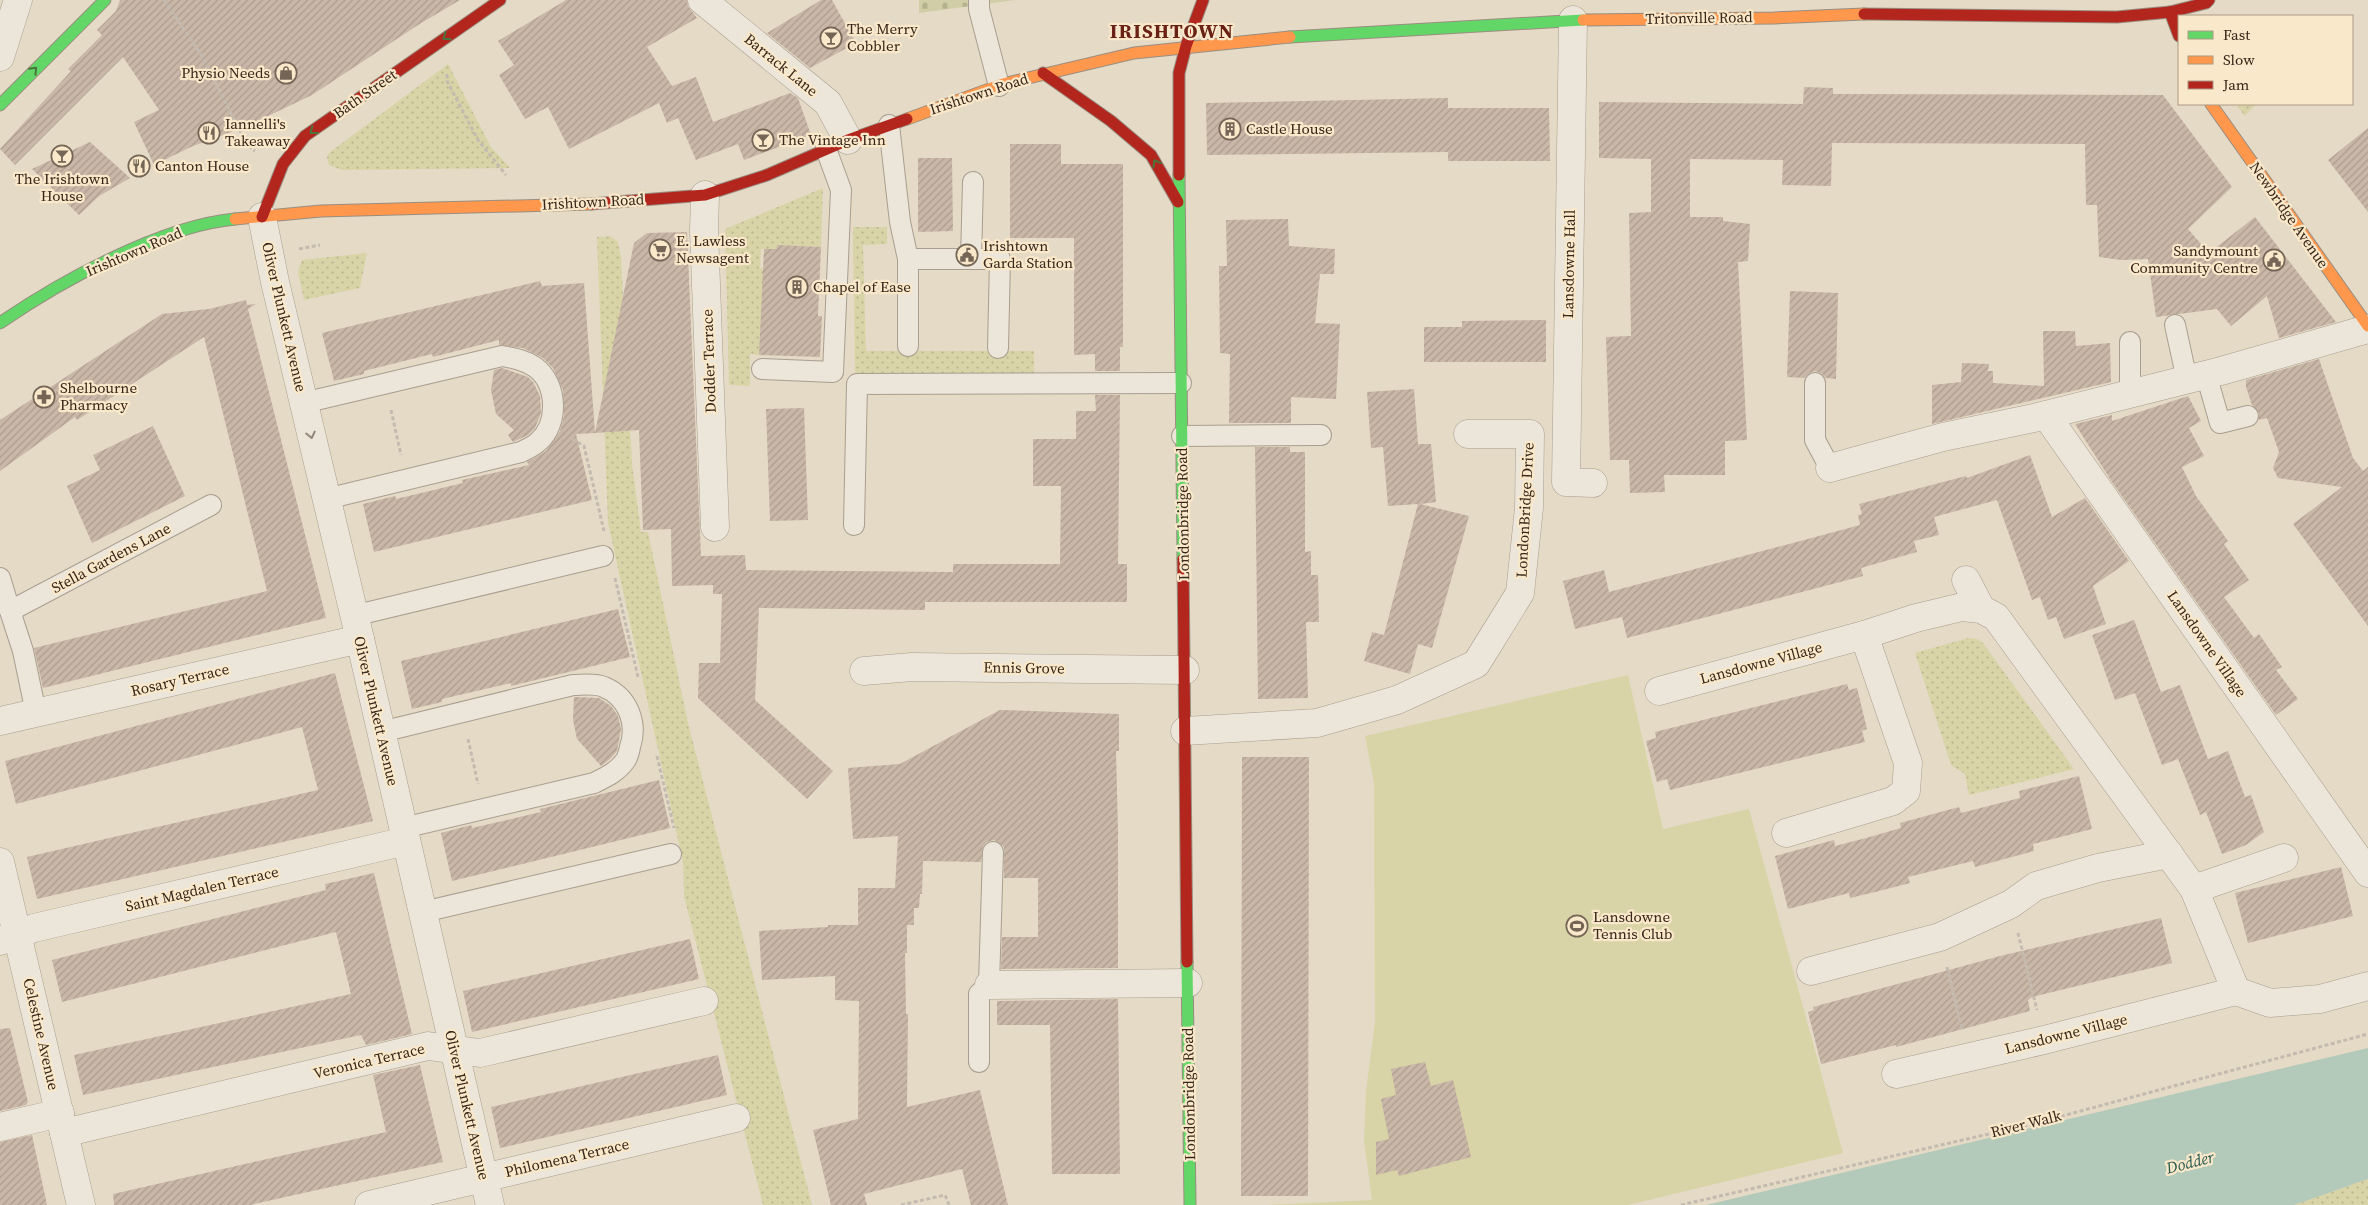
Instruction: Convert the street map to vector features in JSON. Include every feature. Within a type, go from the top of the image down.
[{"type":"street","points":[[0,57],[18,0]]},
{"type":"street","points":[[0,104],[105,0]]},
{"type":"street","name":"Barrack Lane","points":[[702,0],[828,104],[837,144]]},
{"type":"street","name":"Londonbridge Road","points":[[1190,1205],[1179,81],[1186,46],[1203,0]]},
{"type":"street","name":"Tritonville Road","points":[[1186,46],[1262,39],[1573,20],[1774,18],[1851,7],[2117,17],[2170,12],[2206,3],[2209,0]]},
{"type":"street","name":"Bath Street","points":[[262,217],[283,164],[306,136],[489,3]]},
{"type":"street","points":[[2170,12],[2178,33]]},
{"type":"street","name":"Lansdowne Hall","points":[[1573,20],[1566,482],[1593,483]]},
{"type":"street","name":"Irishtown Road","points":[[0,323],[23,307],[94,267],[161,238],[227,220],[321,211],[604,204],[705,194],[767,175],[837,144],[999,86],[1043,73],[1134,53],[1186,46]]},
{"type":"street","points":[[1043,73],[1111,121],[1151,155],[1180,206]]},
{"type":"street","name":"Newbridge Avenue","points":[[2212,105],[2368,327]]},
{"type":"street","name":"Dodder Terrace","points":[[705,194],[704,231],[715,527]]},
{"type":"street","name":"Oliver Plunkett Avenue","points":[[262,217],[275,282],[357,627],[490,1205]]},
{"type":"street","points":[[1830,468],[1943,437],[2046,415],[2196,377],[2368,327]]},
{"type":"street","name":"Lansdowne Village","points":[[2046,415],[2368,873]]},
{"type":"street","name":"LondonBridge Drive","points":[[1185,731],[1317,723],[1396,700],[1476,664],[1520,593],[1529,508],[1530,434],[1468,434]]},
{"type":"street","points":[[1966,580],[1981,609],[1996,616],[2194,889],[2236,991],[2270,1003],[2320,999],[2368,986]]},
{"type":"street","name":"Lansdowne Village","points":[[1658,691],[1864,635],[1916,618],[1962,607],[1981,609]]},
{"type":"street","name":"Rosary Terrace","points":[[0,721],[357,627]]},
{"type":"street","points":[[1786,833],[1893,801],[1906,791],[1908,763],[1864,635]]},
{"type":"street","name":"Ennis Grove","points":[[864,671],[912,667],[1185,670]]},
{"type":"street","name":"Saint Magdalen Terrace","points":[[9,938],[34,928],[405,835]]},
{"type":"street","points":[[1811,971],[1940,937],[2011,904],[2036,886],[2098,868],[2169,854]]},
{"type":"street","points":[[2194,889],[2284,858]]},
{"type":"street","name":"Celestine Avenue","points":[[0,862],[9,938],[62,1123],[81,1205]]},
{"type":"street","points":[[989,984],[1188,983]]},
{"type":"street","name":"Lansdowne Village","points":[[1896,1074],[2044,1040],[2236,991]]},
{"type":"street","name":"Veronica Terrace","points":[[0,1127],[62,1123],[428,1046],[480,1054],[704,1001]]},
{"type":"street","name":"Philomena Terrace","points":[[370,1205],[736,1118]]},
{"type":"lane","points":[[979,0],[979,9],[999,86]]},
{"type":"lane","points":[[889,125],[900,222],[908,259],[908,346]]},
{"type":"lane","points":[[762,369],[833,372],[841,190],[837,144]]},
{"type":"lane","points":[[971,259],[973,182]]},
{"type":"lane","points":[[908,259],[1000,259],[998,348]]},
{"type":"lane","points":[[2175,325],[2196,377],[2220,423],[2248,416]]},
{"type":"lane","points":[[2130,342],[2130,394]]},
{"type":"lane","points":[[303,403],[502,356],[520,359],[536,368],[547,383],[552,395],[553,408],[550,426],[538,442],[521,452],[326,499]]},
{"type":"lane","points":[[854,525],[856,384],[1181,382]]},
{"type":"lane","points":[[1816,383],[1816,440],[1830,468]]},
{"type":"lane","points":[[1182,436],[1321,435]]},
{"type":"lane","name":"Stella Gardens Lane","points":[[10,611],[211,505]]},
{"type":"lane","points":[[357,627],[604,546]]},
{"type":"lane","points":[[0,578],[23,650],[36,713]]},
{"type":"lane","points":[[381,732],[573,685],[587,684],[603,686],[623,700],[632,718],[634,737],[627,760],[613,774],[594,783],[484,809],[405,835]]},
{"type":"lane","points":[[979,1062],[980,994],[989,984],[993,852]]},
{"type":"lane","points":[[422,912],[671,854]]},
{"type":"path","points":[[164,0],[202,56],[247,145],[260,155]]},
{"type":"path","points":[[446,68],[447,81],[478,140],[506,176]]},
{"type":"path","points":[[297,249],[320,245]]},
{"type":"path","points":[[385,383],[407,480]]},
{"type":"path","points":[[550,426],[584,446],[604,546]]},
{"type":"path","points":[[614,573],[641,686]]},
{"type":"path","points":[[462,712],[484,809]]},
{"type":"path","points":[[656,751],[680,852],[671,854]]},
{"type":"path","points":[[2011,904],[2044,1040]]},
{"type":"path","points":[[1940,937],[1968,1058]]},
{"type":"path","name":"River Walk","points":[[1681,1205],[2032,1124],[2368,1034]]},
{"type":"path","points":[[901,1205],[945,1195],[949,1205]]},
{"type":"shaded area","points":[[448,64],[491,147],[510,168],[342,170],[329,165],[327,157],[329,153]]},
{"type":"shaded area","points":[[2237,105],[2255,105],[2245,116]]},
{"type":"shaded area","points":[[823,188],[821,247],[777,245],[777,249],[761,249],[760,268],[775,269],[759,355],[750,354],[750,386],[729,385],[725,229]]},
{"type":"shaded area","points":[[853,227],[887,227],[887,244],[863,245],[866,351],[1034,351],[1034,373],[855,373]]},
{"type":"shaded area","points":[[610,236],[618,242],[621,257],[632,464],[641,532],[648,532],[688,723],[812,1205],[763,1205],[684,896],[683,862],[608,523],[597,237]]},
{"type":"shaded area","points":[[367,253],[360,288],[304,300],[298,272],[302,260]]},
{"type":"shaded area","points":[[1968,638],[1977,639],[1983,643],[2074,769],[1969,795],[1965,774],[1951,765],[1915,653]]},
{"type":"shaded area","name":"Lansdowne Tennis Club","points":[[1628,675],[1663,829],[1749,809],[1843,1153],[1628,1205],[1267,1205],[1372,1200],[1364,1141],[1366,1091],[1375,1022],[1374,783],[1365,736]]},
{"type":"shaded area","points":[[2368,1179],[2368,1205],[2294,1205]]},
{"type":"green space","points":[[919,0],[1015,0],[919,13]]},
{"type":"water","name":"Dodder","points":[[2368,1048],[2368,1179],[2294,1205],[1706,1205]]},
{"type":"building","points":[[120,0],[460,0],[418,25],[312,95],[245,127],[193,146],[154,165],[134,122],[159,110],[123,57],[15,165],[0,149],[71,71],[68,69],[102,35],[97,30],[116,11]]},
{"type":"building","points":[[566,0],[687,0],[688,6],[697,18],[647,47],[672,86],[696,77],[713,122],[790,93],[798,98],[811,135],[744,160],[738,144],[696,160],[678,118],[667,123],[659,103],[569,149],[548,107],[525,119],[499,75],[514,65],[498,41]]},
{"type":"building","points":[[821,0],[832,0],[856,43],[810,68],[767,33]]},
{"type":"building","points":[[1804,87],[1833,88],[1833,94],[2163,95],[2232,187],[2188,229],[2209,253],[2255,217],[2336,322],[2279,338],[2267,296],[2231,326],[2217,309],[2156,317],[2148,259],[2121,260],[2099,257],[2097,205],[2086,205],[2085,144],[1832,143],[1831,186],[1782,185],[1783,160],[1690,159],[1690,217],[1723,217],[1723,221],[1750,224],[1748,261],[1738,262],[1747,440],[1725,441],[1725,475],[1664,475],[1665,492],[1630,493],[1629,460],[1610,460],[1606,337],[1631,336],[1629,213],[1651,212],[1651,159],[1599,158],[1599,102],[1803,104]]},
{"type":"building","points":[[1448,98],[1448,108],[1549,108],[1550,161],[1448,161],[1448,152],[1207,155],[1206,103]]},
{"type":"building","points":[[2368,128],[2368,212],[2328,160]]},
{"type":"building","points":[[90,142],[130,178],[99,196],[79,215],[32,169]]},
{"type":"building","points":[[1010,144],[1061,144],[1061,164],[1123,164],[1123,347],[1120,347],[1120,371],[1095,371],[1095,354],[1074,355],[1074,238],[1010,238]]},
{"type":"building","points":[[918,158],[952,158],[953,231],[918,232]]},
{"type":"building","points":[[1288,219],[1289,246],[1335,249],[1334,274],[1320,274],[1315,323],[1340,324],[1336,399],[1291,397],[1291,423],[1229,423],[1230,354],[1220,353],[1219,266],[1227,266],[1226,220]]},
{"type":"building","points":[[687,232],[701,556],[745,555],[746,570],[953,572],[953,564],[1060,564],[1061,486],[1033,486],[1033,439],[1076,439],[1076,411],[1096,411],[1095,395],[1120,395],[1118,564],[1127,564],[1127,602],[925,602],[925,610],[759,608],[755,700],[833,771],[807,799],[698,698],[699,663],[720,663],[722,594],[713,594],[713,585],[672,586],[671,529],[643,530],[639,430],[595,433],[634,243],[647,233]]},
{"type":"building","name":"Chapel of Ease","points":[[777,245],[821,247],[818,316],[822,316],[820,357],[759,355],[764,249],[777,249]]},
{"type":"building","points":[[540,281],[542,286],[584,283],[595,433],[576,434],[592,500],[374,552],[363,504],[395,496],[396,499],[463,483],[462,480],[529,465],[527,462],[546,451],[560,431],[564,416],[563,390],[553,368],[543,358],[523,348],[499,345],[499,340],[433,357],[432,354],[364,371],[364,374],[334,381],[322,333]]},
{"type":"building","points":[[1790,291],[1838,293],[1836,379],[1826,378],[1821,373],[1815,371],[1809,373],[1804,378],[1787,377]]},
{"type":"building","points":[[246,300],[247,305],[256,304],[248,309],[326,618],[43,688],[34,648],[267,591],[204,337],[77,420],[75,417],[0,471],[0,420],[162,314],[209,309]]},
{"type":"building","points":[[1546,320],[1546,362],[1424,362],[1424,327],[1462,327],[1462,321]]},
{"type":"building","points":[[2043,331],[2075,331],[2076,346],[2110,343],[2111,382],[1932,424],[1932,385],[1961,382],[1962,363],[1989,364],[1988,371],[1993,371],[1993,383],[2044,386]]},
{"type":"building","points":[[2319,359],[2353,458],[2363,471],[2368,467],[2368,626],[2293,524],[2342,487],[2278,478],[2273,468],[2279,452],[2267,418],[2259,420],[2259,413],[2252,405],[2246,387],[2246,380]]},
{"type":"building","points":[[502,368],[528,377],[533,382],[540,396],[541,413],[535,428],[528,435],[513,442],[508,435],[514,430],[496,414],[491,390],[494,370]]},
{"type":"building","points":[[1414,389],[1418,444],[1431,444],[1436,502],[1420,504],[1469,516],[1432,648],[1418,644],[1410,674],[1364,661],[1372,632],[1384,635],[1418,504],[1388,506],[1383,447],[1371,448],[1367,392]]},
{"type":"building","points":[[2188,396],[2201,421],[2189,428],[2204,456],[2182,467],[2196,496],[2228,541],[2224,544],[2249,580],[2224,597],[2254,638],[2259,634],[2282,667],[2276,670],[2298,699],[2276,715],[2112,482],[2075,424],[2112,415],[2112,421]]},
{"type":"building","points":[[804,408],[808,520],[770,521],[766,409]]},
{"type":"building","points":[[153,426],[185,496],[92,543],[67,486],[100,470],[93,455]]},
{"type":"building","points":[[1255,447],[1290,447],[1290,452],[1305,452],[1305,552],[1311,551],[1311,575],[1318,575],[1319,622],[1306,622],[1308,698],[1258,699]]},
{"type":"building","points":[[2030,455],[2052,517],[2085,498],[2129,561],[2093,586],[2106,624],[2064,639],[2056,617],[2048,620],[2040,597],[2032,600],[1997,500],[1934,517],[1939,535],[1914,541],[1917,552],[1861,568],[1863,576],[1627,638],[1622,617],[1575,629],[1563,581],[1604,570],[1609,592],[1860,525],[1858,515],[1862,514],[1859,504],[1966,476],[1967,478]]},
{"type":"building","points":[[618,609],[630,657],[511,686],[511,683],[442,699],[442,702],[412,709],[401,661]]},
{"type":"building","points":[[2134,620],[2161,692],[2180,685],[2208,759],[2228,751],[2245,797],[2251,795],[2264,832],[2246,845],[2222,854],[2206,812],[2200,815],[2178,759],[2162,765],[2135,693],[2115,700],[2092,635]]},
{"type":"building","points":[[335,673],[373,821],[37,899],[27,857],[318,790],[302,727],[16,804],[5,761]]},
{"type":"building","points":[[1847,684],[1849,690],[1857,688],[1867,729],[1862,731],[1865,742],[1670,790],[1667,779],[1657,782],[1646,741],[1656,738],[1655,732]]},
{"type":"building","points":[[574,697],[599,698],[611,706],[618,716],[621,729],[617,751],[601,766],[577,739],[573,720]]},
{"type":"building","points":[[1000,710],[1119,714],[1119,751],[1116,751],[1118,968],[1001,969],[1002,937],[1038,937],[1038,878],[1004,878],[1004,847],[994,840],[987,842],[983,846],[981,862],[923,861],[922,894],[920,894],[919,908],[914,908],[914,925],[907,925],[907,953],[905,953],[906,1014],[908,1014],[907,1107],[980,1090],[1008,1205],[971,1205],[962,1169],[864,1194],[867,1205],[831,1205],[813,1130],[858,1119],[859,1001],[835,1000],[835,976],[762,980],[759,931],[828,927],[828,925],[858,925],[858,888],[895,888],[898,836],[853,839],[848,768],[900,764]]},
{"type":"building","points":[[1242,757],[1309,757],[1308,1196],[1241,1196]]},
{"type":"building","points":[[2079,776],[2092,829],[2033,844],[2034,851],[1975,867],[1973,861],[1908,877],[1910,883],[1850,898],[1849,893],[1788,909],[1775,856],[1834,840],[1835,846],[1866,838],[1901,828],[1900,823],[1959,807],[1961,813],[2020,798],[2019,791]]},
{"type":"building","points":[[659,780],[670,828],[452,881],[441,833],[471,825],[472,828],[541,812],[540,809]]},
{"type":"building","points":[[2341,867],[2353,916],[2248,943],[2235,893]]},
{"type":"building","points":[[374,873],[412,1034],[366,1045],[361,1035],[83,1095],[74,1055],[351,994],[336,932],[62,1002],[52,960],[326,890],[325,884]]},
{"type":"building","points":[[2161,918],[2172,963],[2032,997],[2028,1000],[2030,1011],[1896,1047],[1896,1045],[1821,1064],[1808,1012],[1814,1010],[1813,1007],[2000,956]]},
{"type":"building","points":[[690,939],[699,979],[472,1032],[463,991]]},
{"type":"building","points":[[1118,999],[1120,1174],[1052,1174],[1050,1025],[997,1025],[997,1001]]},
{"type":"building","points":[[10,1028],[28,1102],[26,1105],[0,1111],[0,1029]]},
{"type":"building","points":[[718,1055],[727,1095],[500,1148],[491,1107]]},
{"type":"building","points":[[1425,1062],[1431,1086],[1453,1080],[1471,1157],[1399,1176],[1397,1170],[1376,1175],[1376,1142],[1389,1139],[1381,1099],[1396,1095],[1391,1069]]},
{"type":"building","points":[[420,1065],[443,1162],[250,1205],[114,1205],[113,1194],[386,1132],[373,1075]]},
{"type":"building","points":[[32,1135],[47,1205],[0,1205],[0,1142]]},
{"type":"traffic: fast","points":[[0,105],[105,0]]},
{"type":"traffic: fast","points":[[1290,37],[1583,20]]},
{"type":"traffic: fast","points":[[1179,175],[1183,559]]},
{"type":"traffic: fast","points":[[0,323],[82,273],[144,244],[176,232],[235,219]]},
{"type":"traffic: fast","points":[[1187,962],[1190,1205]]},
{"type":"traffic: slow","points":[[1583,20],[1774,18],[1864,14]]},
{"type":"traffic: slow","points":[[907,119],[1003,84],[1134,53],[1290,37]]},
{"type":"traffic: slow","points":[[2212,105],[2368,326]]},
{"type":"traffic: slow","points":[[235,219],[321,211],[591,204]]},
{"type":"traffic: jam","points":[[262,217],[283,164],[305,136],[500,0]]},
{"type":"traffic: jam","points":[[1179,175],[1179,73],[1186,46],[1203,0]]},
{"type":"traffic: jam","points":[[1864,14],[2117,17],[2170,12],[2206,3],[2209,0]]},
{"type":"traffic: jam","points":[[2170,12],[2178,33]]},
{"type":"traffic: jam","points":[[1043,73],[1111,121],[1151,155],[1178,202]]},
{"type":"traffic: jam","points":[[591,204],[705,195],[767,175],[848,140],[907,119]]},
{"type":"traffic: jam","points":[[1183,559],[1187,962]]},
{"type":"place","name":"The Merry Cobbler","points":[[831,38]]},
{"type":"place","name":"Physio Needs","points":[[286,73]]},
{"type":"place","name":"Castle House","points":[[1230,129]]},
{"type":"place","name":"Iannelli's Takeaway","points":[[209,133]]},
{"type":"place","name":"The Vintage Inn","points":[[763,140]]},
{"type":"place","name":"The Irishtown House","points":[[62,156]]},
{"type":"place","name":"Canton House","points":[[139,166]]},
{"type":"place","name":"E. Lawless Newsagent","points":[[660,250]]},
{"type":"place","name":"Irishtown Garda Station","points":[[967,255]]},
{"type":"place","name":"Sandymount Community Centre","points":[[2274,260]]},
{"type":"place","name":"Chapel of Ease","points":[[797,287]]},
{"type":"place","name":"Shelbourne Pharmacy","points":[[44,397]]},
{"type":"place","name":"Lansdowne Tennis Club","points":[[1577,926]]},
{"type":"district","name":"IRISHTOWN","points":[[1172,31]]}]
